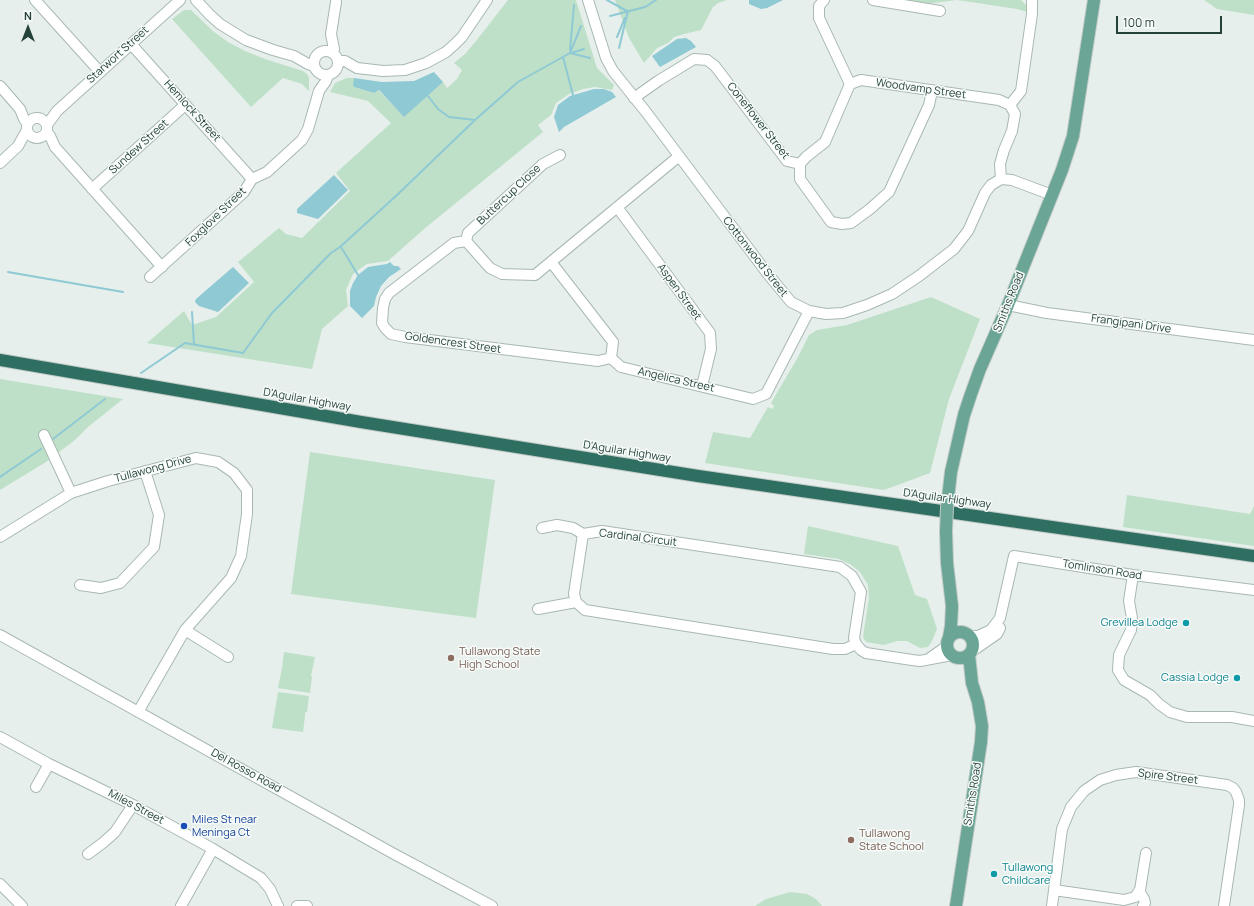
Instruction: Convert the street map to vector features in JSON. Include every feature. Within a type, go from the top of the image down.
[{"type":"highway","name":"D'Aguilar Highway","points":[[0,360],[377,425],[690,475],[1253,556]]},
{"type":"main road","name":"Smiths Road","points":[[956,906],[981,742],[981,719],[978,702],[972,683],[950,649],[952,606],[947,563],[946,531],[951,472],[964,415],[980,369],[1008,305],[1062,170],[1073,134],[1094,0]]},
{"type":"main road","name":"Smiths Road","points":[[952,606],[958,624],[967,635]]},
{"type":"main road","points":[[957,633],[967,635],[973,644],[970,654],[962,658],[950,649],[957,633]]},
{"type":"main road","name":"Smiths Road","points":[[970,654],[972,683]]},
{"type":"street","points":[[35,0],[100,72]]},
{"type":"street","name":"Starwort Street","points":[[37,128],[48,114],[57,111],[180,0]]},
{"type":"street","points":[[196,0],[210,15],[232,32],[260,45],[294,56],[326,63],[345,61],[357,68],[383,71],[405,70],[437,58],[462,37],[487,0]]},
{"type":"street","name":"Cottonwood Street","points":[[588,0],[606,58],[613,71],[767,273],[791,302],[809,311],[826,314],[843,313],[867,305],[892,294],[919,276],[954,249],[968,231],[985,193],[991,185],[1001,179]]},
{"type":"street","points":[[800,164],[806,157],[825,142],[850,84],[819,18],[820,6],[824,0]]},
{"type":"street","points":[[873,0],[940,11]]},
{"type":"street","points":[[1032,0],[1032,14],[1021,91],[1010,105],[1015,114],[1012,131],[1000,164],[1001,179],[1012,180],[1052,195]]},
{"type":"street","name":"Foxglove Street","points":[[150,277],[244,192],[252,179],[267,172],[302,140],[308,129],[319,91],[318,85],[326,63],[334,49],[331,34],[336,2]]},
{"type":"street","name":"Hemlock Street","points":[[131,44],[252,179]]},
{"type":"street","name":"Coneflower Street","points":[[634,98],[694,59],[707,60],[715,66],[787,161],[800,164],[800,179],[831,222],[842,224],[851,223],[889,192],[929,105],[932,91]]},
{"type":"street","name":"Woodvamp Street","points":[[850,84],[861,80],[1000,100],[1010,105]]},
{"type":"street","points":[[0,86],[20,109],[24,119],[50,136],[55,147],[162,267]]},
{"type":"street","name":"Sundew Street","points":[[92,189],[185,105]]},
{"type":"street","points":[[0,163],[37,128]]},
{"type":"street","name":"Buttercup Close","points":[[466,241],[468,233],[543,164],[560,155]]},
{"type":"street","points":[[466,241],[490,268],[502,274],[535,275],[678,157]]},
{"type":"street","name":"Aspen Street","points":[[617,207],[710,333],[711,349],[702,386]]},
{"type":"street","name":"Goldencrest Street","points":[[466,241],[454,243],[389,293],[383,308],[382,323],[391,334],[598,361],[611,358]]},
{"type":"street","points":[[551,262],[613,342],[611,358]]},
{"type":"street","name":"Frangipani Drive","points":[[1008,305],[1047,312],[1254,340]]},
{"type":"street","name":"Angelica Street","points":[[611,358],[621,367],[752,398],[766,394],[809,311]]},
{"type":"street","points":[[44,435],[71,493]]},
{"type":"street","name":"Tullawong Drive","points":[[0,537],[71,493],[108,481],[196,458],[218,462],[234,473],[247,490],[247,514],[241,556],[231,578],[185,630],[138,712]]},
{"type":"street","points":[[80,585],[101,588],[120,583],[154,547],[159,515],[145,471]]},
{"type":"street","points":[[542,528],[557,525],[573,528],[583,534]]},
{"type":"street","name":"Cardinal Circuit","points":[[576,602],[574,594],[583,534],[602,531],[840,567],[852,576],[861,592],[854,638],[856,644]]},
{"type":"street","name":"Tomlinson Road","points":[[970,654],[996,634],[1000,625],[1000,618],[1014,556],[1133,575],[1254,590]]},
{"type":"street","points":[[1133,575],[1129,601],[1132,618],[1131,630],[1119,655],[1118,670],[1124,680],[1150,695],[1170,712],[1187,717],[1232,717],[1254,721]]},
{"type":"street","points":[[538,609],[576,602],[585,610],[826,648],[845,649],[856,644],[861,650],[866,652],[912,660],[928,660],[950,649]]},
{"type":"street","points":[[967,635],[978,636],[991,630],[1000,618]]},
{"type":"street","points":[[185,630],[228,657]]},
{"type":"street","name":"Del Rosso Road","points":[[0,635],[396,855],[492,906]]},
{"type":"street","name":"Miles Street","points":[[0,737],[49,764],[133,805],[213,849],[261,878],[270,889],[278,906]]},
{"type":"street","points":[[36,787],[49,764]]},
{"type":"street","name":"Spire Street","points":[[1052,906],[1062,829],[1071,807],[1084,792],[1100,780],[1116,775],[1136,772],[1226,785],[1233,788],[1236,792],[1239,805],[1225,906]]},
{"type":"street","points":[[88,854],[115,832],[133,805]]},
{"type":"street","points":[[180,906],[213,849]]},
{"type":"street","points":[[1054,890],[1129,903],[1139,891],[1143,879],[1146,853]]},
{"type":"street","points":[[0,884],[22,906]]},
{"type":"street","points":[[1139,891],[1144,899],[1145,903],[1143,906]]},
{"type":"street","points":[[297,906],[306,906]]},
{"type":"green space","points":[[508,0],[576,0],[597,68],[614,85],[612,90],[595,87],[583,89],[569,94],[556,103],[551,115],[538,125],[543,132],[424,229],[388,261],[367,264],[353,274],[346,290],[348,306],[322,329],[312,369],[147,343],[184,311],[192,325],[216,317],[254,282],[238,262],[279,228],[286,234],[302,238],[350,191],[336,173],[391,123],[368,101],[330,92],[335,83],[347,78],[354,78],[354,87],[374,93],[378,90],[404,116],[443,82],[447,88],[457,79],[462,70],[454,63],[465,54]]},
{"type":"green space","points":[[615,0],[727,0],[718,3],[713,7],[701,30],[674,37],[668,43],[657,48],[644,63],[629,38]]},
{"type":"green space","points":[[904,0],[957,0],[926,4]]},
{"type":"green space","points":[[957,0],[1021,0],[1026,5],[1028,12],[1017,9]]},
{"type":"green space","points":[[1204,0],[1254,0],[1254,15],[1217,9]]},
{"type":"green space","points":[[184,10],[191,10],[214,32],[228,42],[245,51],[303,71],[309,78],[309,91],[302,84],[283,78],[251,107],[172,19]]},
{"type":"green space","points":[[931,297],[980,319],[949,399],[930,473],[884,490],[705,463],[713,432],[750,438],[768,407],[772,409],[774,406],[771,403],[809,335],[817,330],[847,325]]},
{"type":"green space","points":[[0,379],[123,399],[88,427],[75,440],[46,462],[0,490]]},
{"type":"green space","points":[[310,452],[495,480],[476,618],[291,594]]},
{"type":"green space","points":[[1127,495],[1250,514],[1254,506],[1254,546],[1123,527]]},
{"type":"green space","points":[[808,526],[898,546],[915,595],[927,599],[937,629],[928,647],[920,648],[907,641],[897,641],[884,645],[866,642],[863,637],[869,597],[868,585],[860,572],[850,564],[839,559],[804,554]]},
{"type":"green space","points":[[284,652],[315,657],[311,676],[310,693],[278,688]]},
{"type":"green space","points":[[278,692],[309,696],[307,712],[305,712],[303,732],[272,728]]},
{"type":"green space","points":[[790,892],[807,894],[816,899],[822,906],[755,906],[766,899]]},
{"type":"water","points":[[749,0],[783,0],[767,8],[761,9],[749,4]]},
{"type":"water","points":[[686,38],[696,47],[660,67],[652,56],[677,39]]},
{"type":"water","points":[[434,72],[443,82],[404,117],[379,90],[374,93],[354,87],[353,85],[354,78],[382,82],[414,81]]},
{"type":"water","points":[[594,89],[604,89],[612,92],[616,97],[564,127],[559,132],[554,117],[558,105],[570,96]]},
{"type":"water","points":[[334,175],[348,190],[318,219],[297,213],[297,209]]},
{"type":"water","points":[[390,262],[394,266],[398,266],[401,269],[389,277],[381,286],[374,306],[362,318],[350,306],[350,291],[353,283],[358,275],[368,267],[387,264]]},
{"type":"water","points":[[233,267],[249,283],[218,312],[199,306],[195,302],[196,299]]},
{"type":"waterway","points":[[607,0],[627,11]]},
{"type":"waterway","points":[[610,16],[645,7],[656,0]]},
{"type":"waterway","points":[[570,50],[574,5]]},
{"type":"waterway","points":[[619,48],[628,11]]},
{"type":"waterway","points":[[617,37],[625,18]]},
{"type":"waterway","points":[[141,373],[185,343],[243,353],[272,313],[331,253],[340,247],[397,195],[475,120],[518,82],[570,53],[581,26]]},
{"type":"waterway","points":[[571,53],[584,49]]},
{"type":"waterway","points":[[570,53],[590,58]]},
{"type":"waterway","points":[[563,57],[573,95]]},
{"type":"waterway","points":[[428,96],[438,109],[449,117],[475,120]]},
{"type":"waterway","points":[[341,247],[358,275]]},
{"type":"waterway","points":[[8,272],[123,292]]},
{"type":"waterway","points":[[192,312],[194,344]]},
{"type":"waterway","points":[[53,439],[105,399]]},
{"type":"waterway","points":[[0,477],[41,449]]},
{"type":"place","name":"Grevillea Lodge","points":[[1186,623]]},
{"type":"place","name":"Tullawong State High School","points":[[451,658]]},
{"type":"place","name":"Cassia Lodge","points":[[1237,678]]},
{"type":"place","name":"Miles St near Meninga Ct","points":[[184,826]]},
{"type":"place","name":"Tullawong State School","points":[[851,840]]},
{"type":"place","name":"Tullawong Childcare","points":[[994,874]]}]
